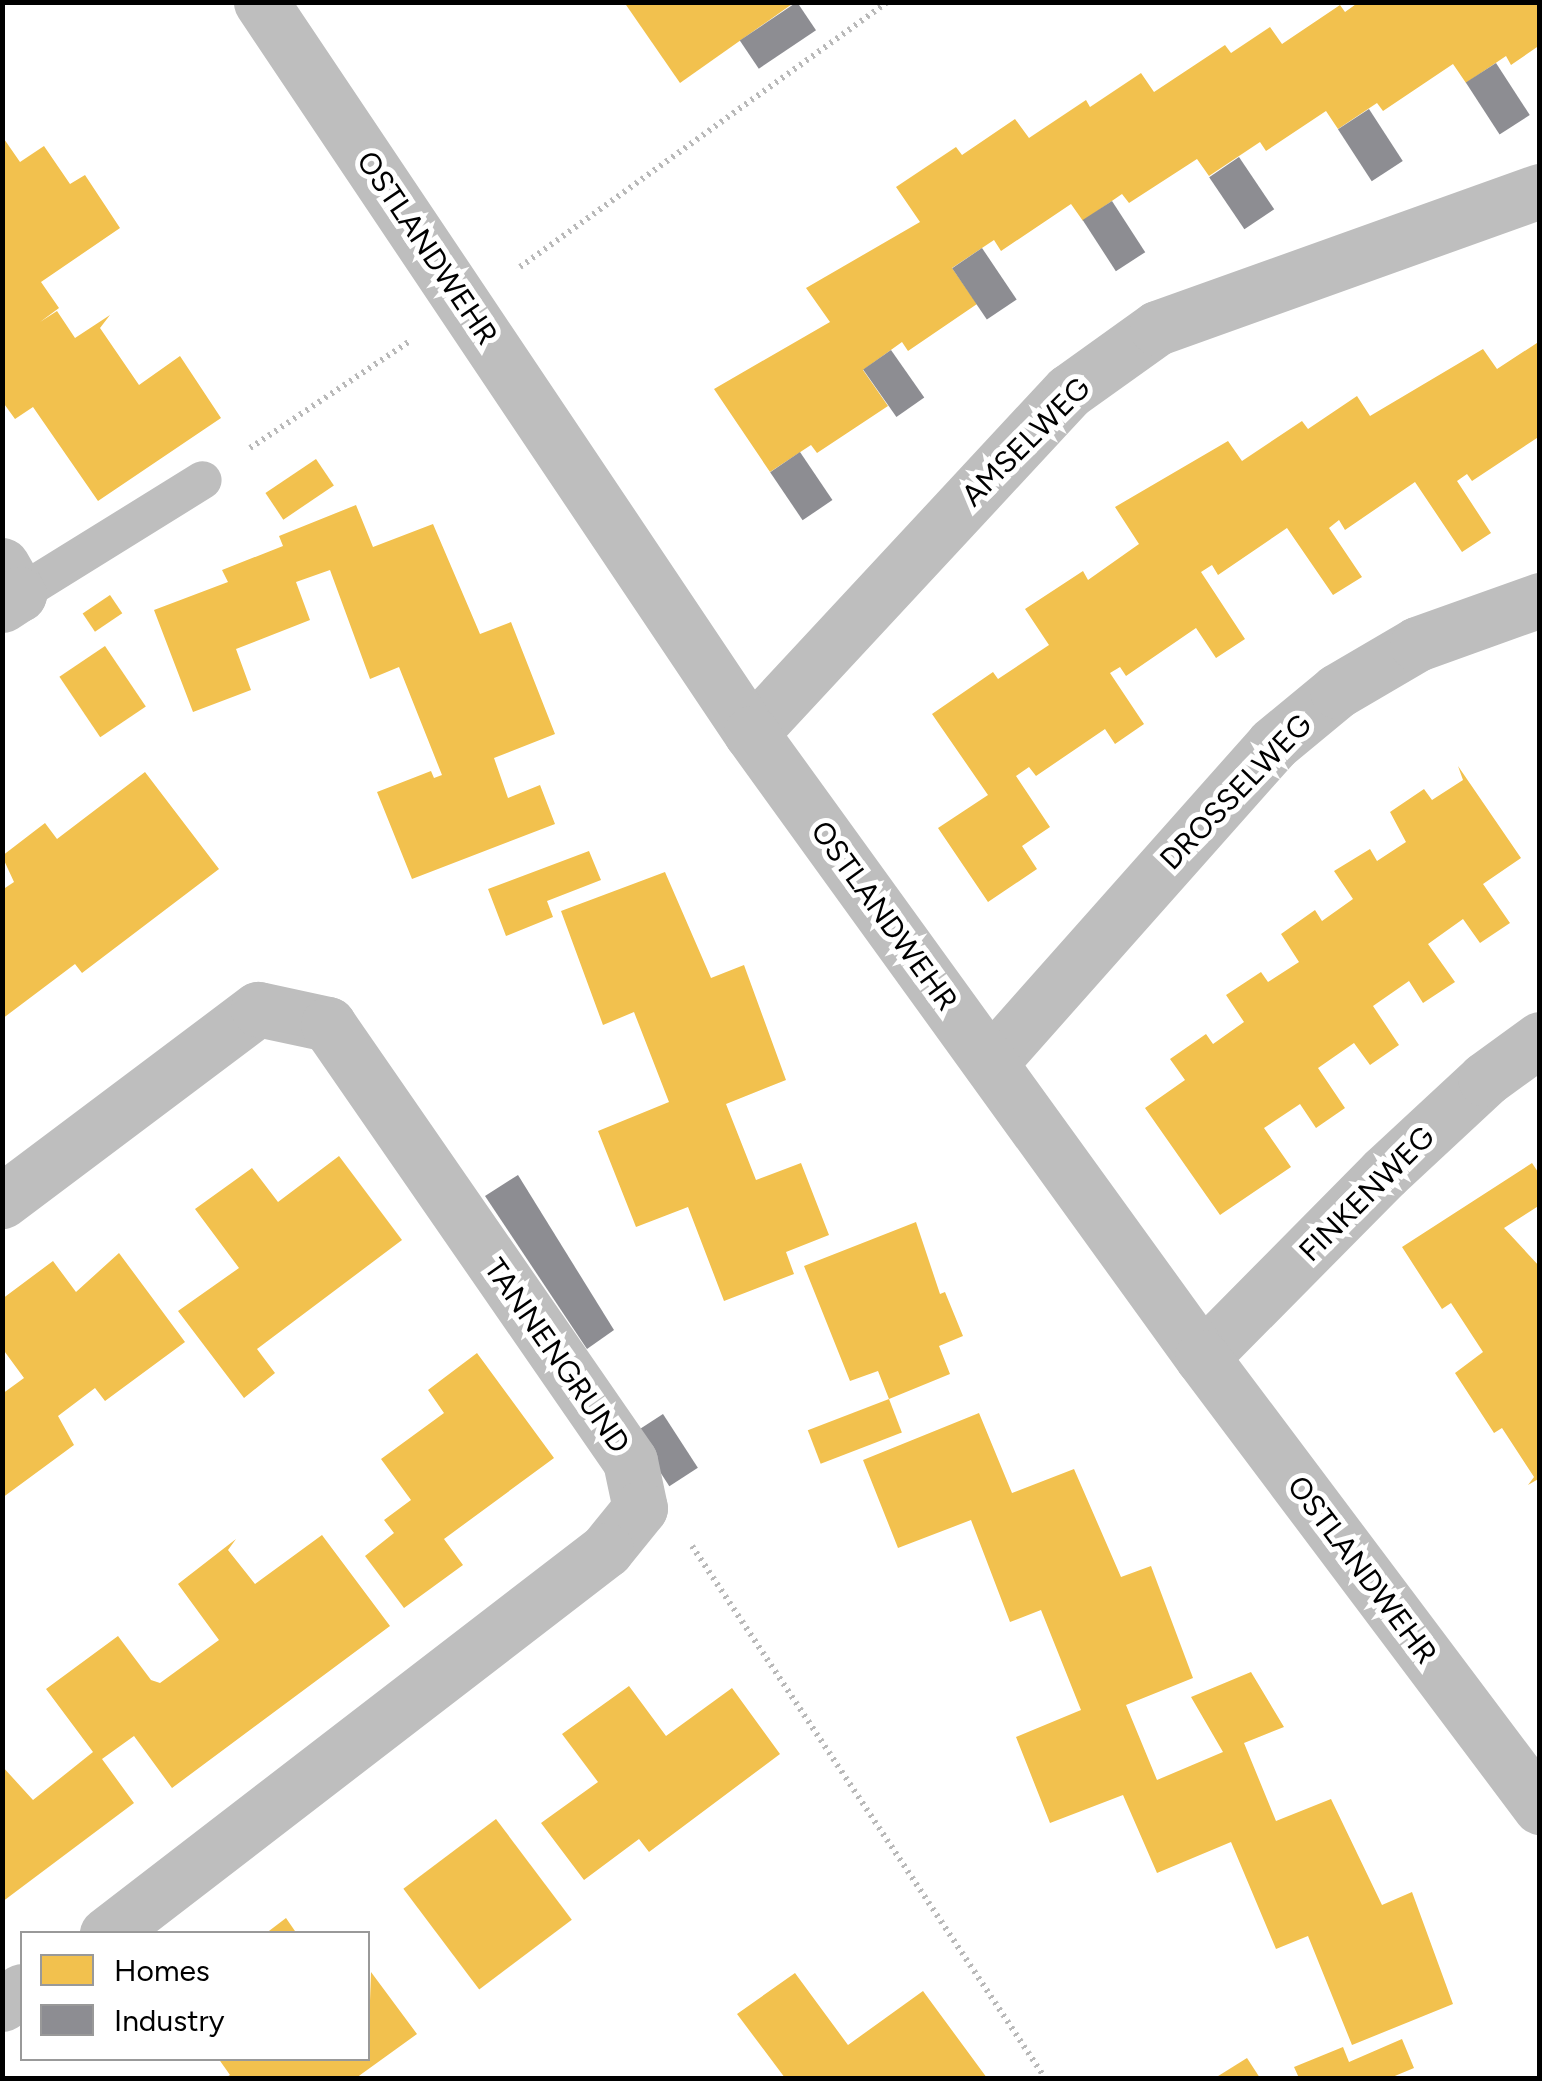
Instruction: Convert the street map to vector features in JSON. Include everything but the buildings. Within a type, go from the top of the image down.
[{"type":"street","name":"OSTLANDWEHR","points":[[260,2],[751,733],[1202,1357],[1540,1807]]},
{"type":"street","name":"AMSELWEG","points":[[751,733],[1069,391],[1156,328],[1540,191]]},
{"type":"street","name":"DROSSELWEG","points":[[990,1063],[1274,744],[1338,691],[1417,644],[1540,600]]},
{"type":"street","name":"TANNENGRUND","points":[[2,1201],[258,1008],[328,1024],[630,1462],[640,1508]]},
{"type":"street","name":"FINKENWEG","points":[[1202,1357],[1384,1173],[1485,1079],[1540,1039]]},
{"type":"street","points":[[109,1931],[606,1550],[640,1508]]},
{"type":"lane","points":[[8,588],[203,480]]},
{"type":"path","points":[[203,480],[466,304],[888,2]]},
{"type":"path","points":[[640,1508],[683,1532],[1045,2078]]}]
